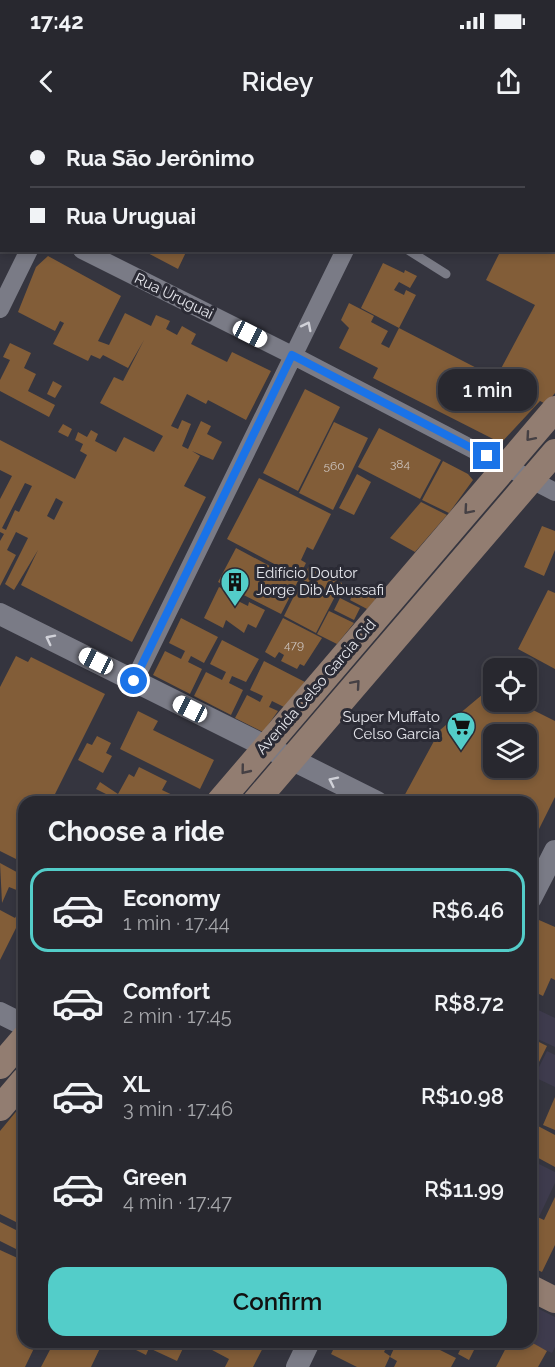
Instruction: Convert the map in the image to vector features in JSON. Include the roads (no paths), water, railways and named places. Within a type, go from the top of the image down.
[{"type":"main road","name":"Avenida Celso Garcia Cid","points":[[224,796],[555,409]]},
{"type":"main road","name":"Avenida Celso Garcia Cid","points":[[260,796],[555,452]]},
{"type":"main road","points":[[404,585],[426,605]]},
{"type":"main road","points":[[0,1066],[18,1045]]},
{"type":"main road","points":[[0,1108],[18,1087]]},
{"type":"main road","points":[[537,1291],[555,1300]]},
{"type":"street","points":[[0,309],[28,252]]},
{"type":"street","name":"Rua Uruguai","points":[[86,252],[292,355],[555,492]]},
{"type":"street","points":[[134,681],[344,252]]},
{"type":"street","points":[[0,614],[365,796]]},
{"type":"street","points":[[539,888],[555,851]]},
{"type":"street","points":[[0,1014],[18,1023]]},
{"type":"street","points":[[297,1367],[306,1348]]},
{"type":"lane","points":[[411,252],[446,274]]},
{"type":"place","name":"Edifício Doutor Jorge Dib Abussafi","points":[[235,608]]},
{"type":"place","name":"Super Muffato Celso Garcia","points":[[461,752]]}]
